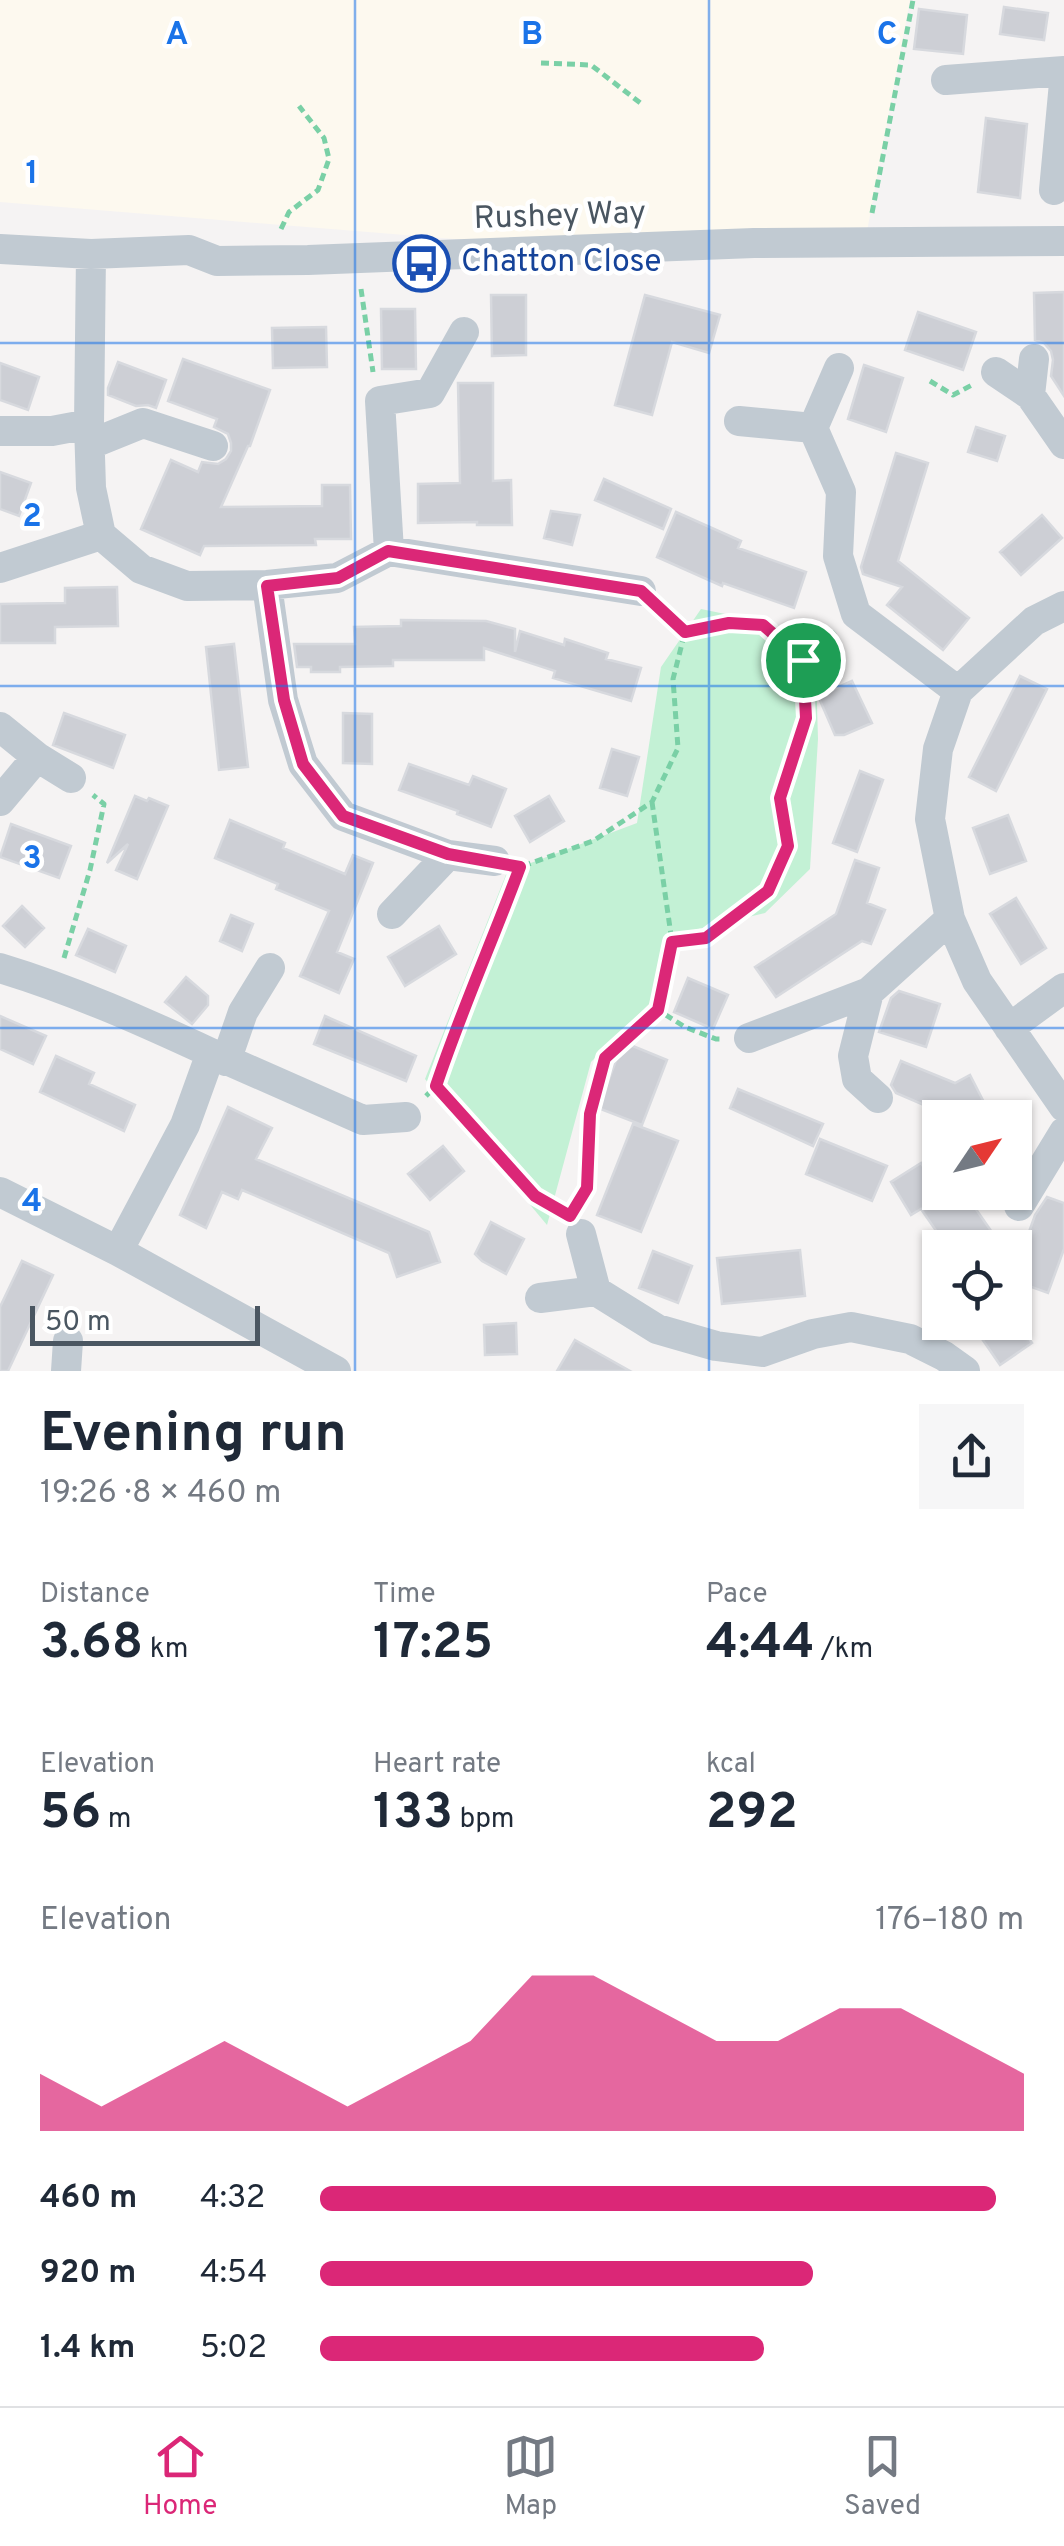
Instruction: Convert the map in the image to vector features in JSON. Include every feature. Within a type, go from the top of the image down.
[{"type":"street","points":[[946,80],[1064,70]]},
{"type":"street","points":[[1054,190],[1064,83]]},
{"type":"street","name":"Rushey Way","points":[[0,249],[91,254],[189,250],[217,261],[754,243],[1064,240]]},
{"type":"street","points":[[91,254],[91,488],[101,535],[141,569],[188,586],[267,586],[338,578],[388,551],[641,591]]},
{"type":"street","points":[[388,551],[380,401],[430,393],[464,332]]},
{"type":"street","points":[[1030,395],[1034,359]]},
{"type":"street","points":[[839,368],[813,428],[841,492],[838,556],[856,614],[958,691]]},
{"type":"street","points":[[996,372],[1030,395],[1064,444]]},
{"type":"street","points":[[740,421],[813,428]]},
{"type":"street","points":[[0,431],[90,434],[143,423],[213,446]]},
{"type":"street","points":[[0,568],[101,535]]},
{"type":"street","points":[[267,586],[284,700],[303,764],[343,816],[448,854],[508,864]]},
{"type":"street","points":[[1064,606],[1034,620],[958,691],[938,749],[930,819],[950,920],[977,981],[1064,1108]]},
{"type":"street","points":[[0,728],[72,778]]},
{"type":"street","points":[[0,801],[37,756]]},
{"type":"street","points":[[392,914],[448,854]]},
{"type":"street","points":[[749,1038],[870,992],[950,920]]},
{"type":"street","points":[[0,968],[56,985],[132,1016],[365,1132],[406,1117]]},
{"type":"street","points":[[118,1250],[270,968]]},
{"type":"street","points":[[1009,1028],[1064,988]]},
{"type":"street","points":[[870,992],[853,1056],[857,1079],[878,1098]]},
{"type":"street","points":[[1032,1186],[1064,1132]]},
{"type":"street","points":[[0,1192],[118,1250],[336,1371]]},
{"type":"street","points":[[581,1234],[596,1291]]},
{"type":"street","points":[[540,1298],[596,1291],[657,1329],[716,1346],[762,1352],[813,1334],[852,1327],[910,1339],[965,1371]]},
{"type":"path","points":[[866,242],[913,0]]},
{"type":"path","points":[[541,64],[591,64],[644,105]]},
{"type":"path","points":[[281,229],[289,212],[318,190],[329,158],[324,138],[299,106]]},
{"type":"path","points":[[361,286],[369,356],[380,401]]},
{"type":"path","points":[[641,591],[685,632]]},
{"type":"path","points":[[803,660],[856,614]]},
{"type":"path","points":[[672,942],[706,938],[768,891],[788,846],[780,798],[806,718],[803,660],[763,625],[729,623],[685,632]]},
{"type":"path","points":[[406,1117],[436,1086],[459,1016],[494,936],[508,864],[593,841],[652,802],[678,748],[673,679],[685,632]]},
{"type":"path","points":[[56,985],[90,870],[104,804],[72,778]]},
{"type":"path","points":[[436,1086],[535,1196],[570,1216],[587,1188],[590,1114],[605,1058],[658,1010],[672,942],[652,802]]},
{"type":"path","points":[[658,1010],[684,1027],[716,1039],[749,1038]]},
{"type":"shaded area","points":[[0,0],[910,0],[866,237],[527,245],[0,202]]},
{"type":"green space","points":[[701,609],[779,625],[816,673],[818,739],[810,869],[765,913],[665,937],[650,1003],[591,1062],[547,1225],[425,1079],[507,872],[637,823],[661,667]]},
{"type":"building","points":[[1004,7],[1048,13],[1044,40],[1000,34]]},
{"type":"building","points":[[919,9],[967,15],[963,54],[914,49]]},
{"type":"building","points":[[986,118],[1027,124],[1020,198],[978,192]]},
{"type":"building","points":[[1064,292],[1064,396],[1051,376],[1051,351],[1035,340],[1034,293]]},
{"type":"building","points":[[491,295],[526,295],[526,355],[492,356]]},
{"type":"building","points":[[645,295],[720,315],[709,353],[672,342],[652,415],[615,405]]},
{"type":"building","points":[[381,309],[415,309],[416,369],[382,369]]},
{"type":"building","points":[[918,312],[976,332],[963,370],[905,350]]},
{"type":"building","points":[[326,327],[327,367],[273,368],[272,328]]},
{"type":"building","points":[[183,359],[270,390],[250,446],[221,507],[322,506],[322,485],[350,485],[351,539],[315,539],[316,545],[204,546],[200,555],[141,529],[171,460],[198,472],[202,462],[218,464],[231,451],[228,434],[214,427],[217,419],[168,401]]},
{"type":"building","points":[[118,362],[166,380],[156,408],[136,406],[108,395]]},
{"type":"building","points":[[0,363],[39,377],[28,410],[0,400]]},
{"type":"building","points":[[864,365],[903,378],[886,432],[848,419]]},
{"type":"building","points":[[458,383],[493,383],[493,481],[511,480],[512,525],[418,523],[418,484],[460,483]]},
{"type":"building","points":[[976,427],[1005,436],[997,461],[968,452]]},
{"type":"building","points":[[896,453],[928,463],[898,561],[969,618],[943,650],[887,605],[902,587],[863,574],[861,567]]},
{"type":"building","points":[[0,472],[31,483],[19,516],[0,509]]},
{"type":"building","points":[[604,479],[671,509],[663,529],[595,500]]},
{"type":"building","points":[[551,511],[580,515],[572,545],[544,538]]},
{"type":"building","points":[[676,512],[741,541],[738,548],[806,572],[794,608],[723,583],[722,586],[657,557]]},
{"type":"building","points":[[1042,515],[1062,538],[1021,575],[1000,552]]},
{"type":"building","points":[[117,587],[118,626],[55,627],[55,643],[0,643],[0,604],[65,603],[65,588]]},
{"type":"building","points":[[401,620],[486,621],[515,629],[515,652],[520,631],[564,645],[565,639],[608,653],[606,659],[641,668],[631,701],[553,678],[555,671],[484,648],[484,660],[393,660],[393,666],[340,667],[340,672],[311,672],[311,667],[297,667],[294,644],[355,644],[354,627],[401,626]]},
{"type":"building","points":[[234,644],[248,767],[219,770],[206,647]]},
{"type":"building","points":[[1020,676],[1047,689],[996,791],[969,777]]},
{"type":"building","points":[[852,681],[872,723],[835,735],[818,696]]},
{"type":"building","points":[[64,713],[125,735],[113,768],[53,745]]},
{"type":"building","points":[[343,713],[372,714],[372,764],[343,763]]},
{"type":"building","points":[[612,749],[639,757],[627,796],[600,788]]},
{"type":"building","points":[[409,764],[469,785],[473,776],[506,789],[491,827],[399,790]]},
{"type":"building","points":[[860,771],[883,780],[857,852],[833,843]]},
{"type":"building","points":[[135,796],[168,806],[137,879],[116,870],[128,844],[107,863]]},
{"type":"building","points":[[549,796],[564,821],[530,842],[515,816]]},
{"type":"building","points":[[1008,815],[1026,861],[990,874],[973,828]]},
{"type":"building","points":[[230,820],[345,874],[353,855],[373,863],[337,952],[354,959],[339,993],[300,976],[329,911],[215,858]]},
{"type":"building","points":[[11,824],[71,846],[59,878],[0,857]]},
{"type":"building","points":[[855,860],[879,868],[867,903],[885,910],[871,944],[862,941],[776,997],[755,967],[836,914]]},
{"type":"building","points":[[1016,898],[1046,948],[1021,964],[990,914]]},
{"type":"building","points":[[22,906],[44,928],[25,947],[3,926]]},
{"type":"building","points":[[231,915],[253,924],[242,951],[220,941]]},
{"type":"building","points":[[439,926],[456,954],[405,986],[388,957]]},
{"type":"building","points":[[88,929],[126,946],[115,972],[76,955]]},
{"type":"building","points":[[186,977],[208,996],[208,1005],[192,1024],[165,1002]]},
{"type":"building","points":[[688,978],[728,995],[713,1029],[674,1012]]},
{"type":"building","points":[[899,991],[940,1004],[926,1047],[879,1032],[891,998]]},
{"type":"building","points":[[0,1016],[46,1036],[33,1064],[0,1049]]},
{"type":"building","points":[[325,1016],[416,1056],[406,1081],[314,1044]]},
{"type":"building","points":[[623,1042],[667,1060],[642,1125],[598,1108]]},
{"type":"building","points":[[56,1056],[94,1073],[89,1084],[135,1105],[124,1131],[40,1092]]},
{"type":"building","points":[[901,1061],[955,1083],[970,1075],[983,1100],[922,1100],[922,1104],[896,1093],[891,1085]]},
{"type":"building","points":[[738,1089],[823,1124],[813,1146],[730,1108]]},
{"type":"building","points":[[228,1107],[272,1128],[256,1159],[429,1232],[440,1262],[397,1277],[389,1253],[242,1190],[238,1199],[222,1192],[206,1228],[180,1215]]},
{"type":"building","points":[[633,1124],[678,1141],[641,1232],[597,1215]]},
{"type":"building","points":[[820,1139],[887,1166],[872,1201],[806,1174]]},
{"type":"building","points":[[443,1146],[464,1171],[430,1200],[408,1174]]},
{"type":"building","points":[[921,1163],[922,1210],[977,1210],[990,1230],[936,1230],[921,1209],[911,1215],[891,1182]]},
{"type":"building","points":[[1047,1197],[1064,1203],[1064,1249],[1048,1293],[1032,1287],[1030,1230]]},
{"type":"building","points":[[491,1222],[524,1239],[506,1274],[475,1254]]},
{"type":"building","points":[[800,1250],[805,1296],[722,1304],[717,1258]]},
{"type":"building","points":[[653,1251],[692,1266],[678,1303],[639,1288]]},
{"type":"building","points":[[22,1261],[53,1275],[8,1371],[0,1371],[0,1307]]},
{"type":"building","points":[[516,1323],[517,1354],[485,1355],[484,1325]]},
{"type":"building","points":[[575,1340],[630,1371],[557,1371]]},
{"type":"building","points":[[983,1340],[1030,1340],[1032,1343],[1000,1365]]},
{"type":"place","name":"Chatton Close","points":[[422,263]]},
{"type":"route","points":[[388,551],[641,591],[685,632],[729,623],[763,625],[803,660],[806,718],[780,798],[788,846],[768,891],[706,938],[672,942],[658,1010],[605,1058],[590,1114],[587,1188],[570,1216],[535,1196],[436,1086],[459,1016],[520,867],[448,854],[343,816],[303,764],[284,700],[267,586],[338,578],[388,551]]}]
